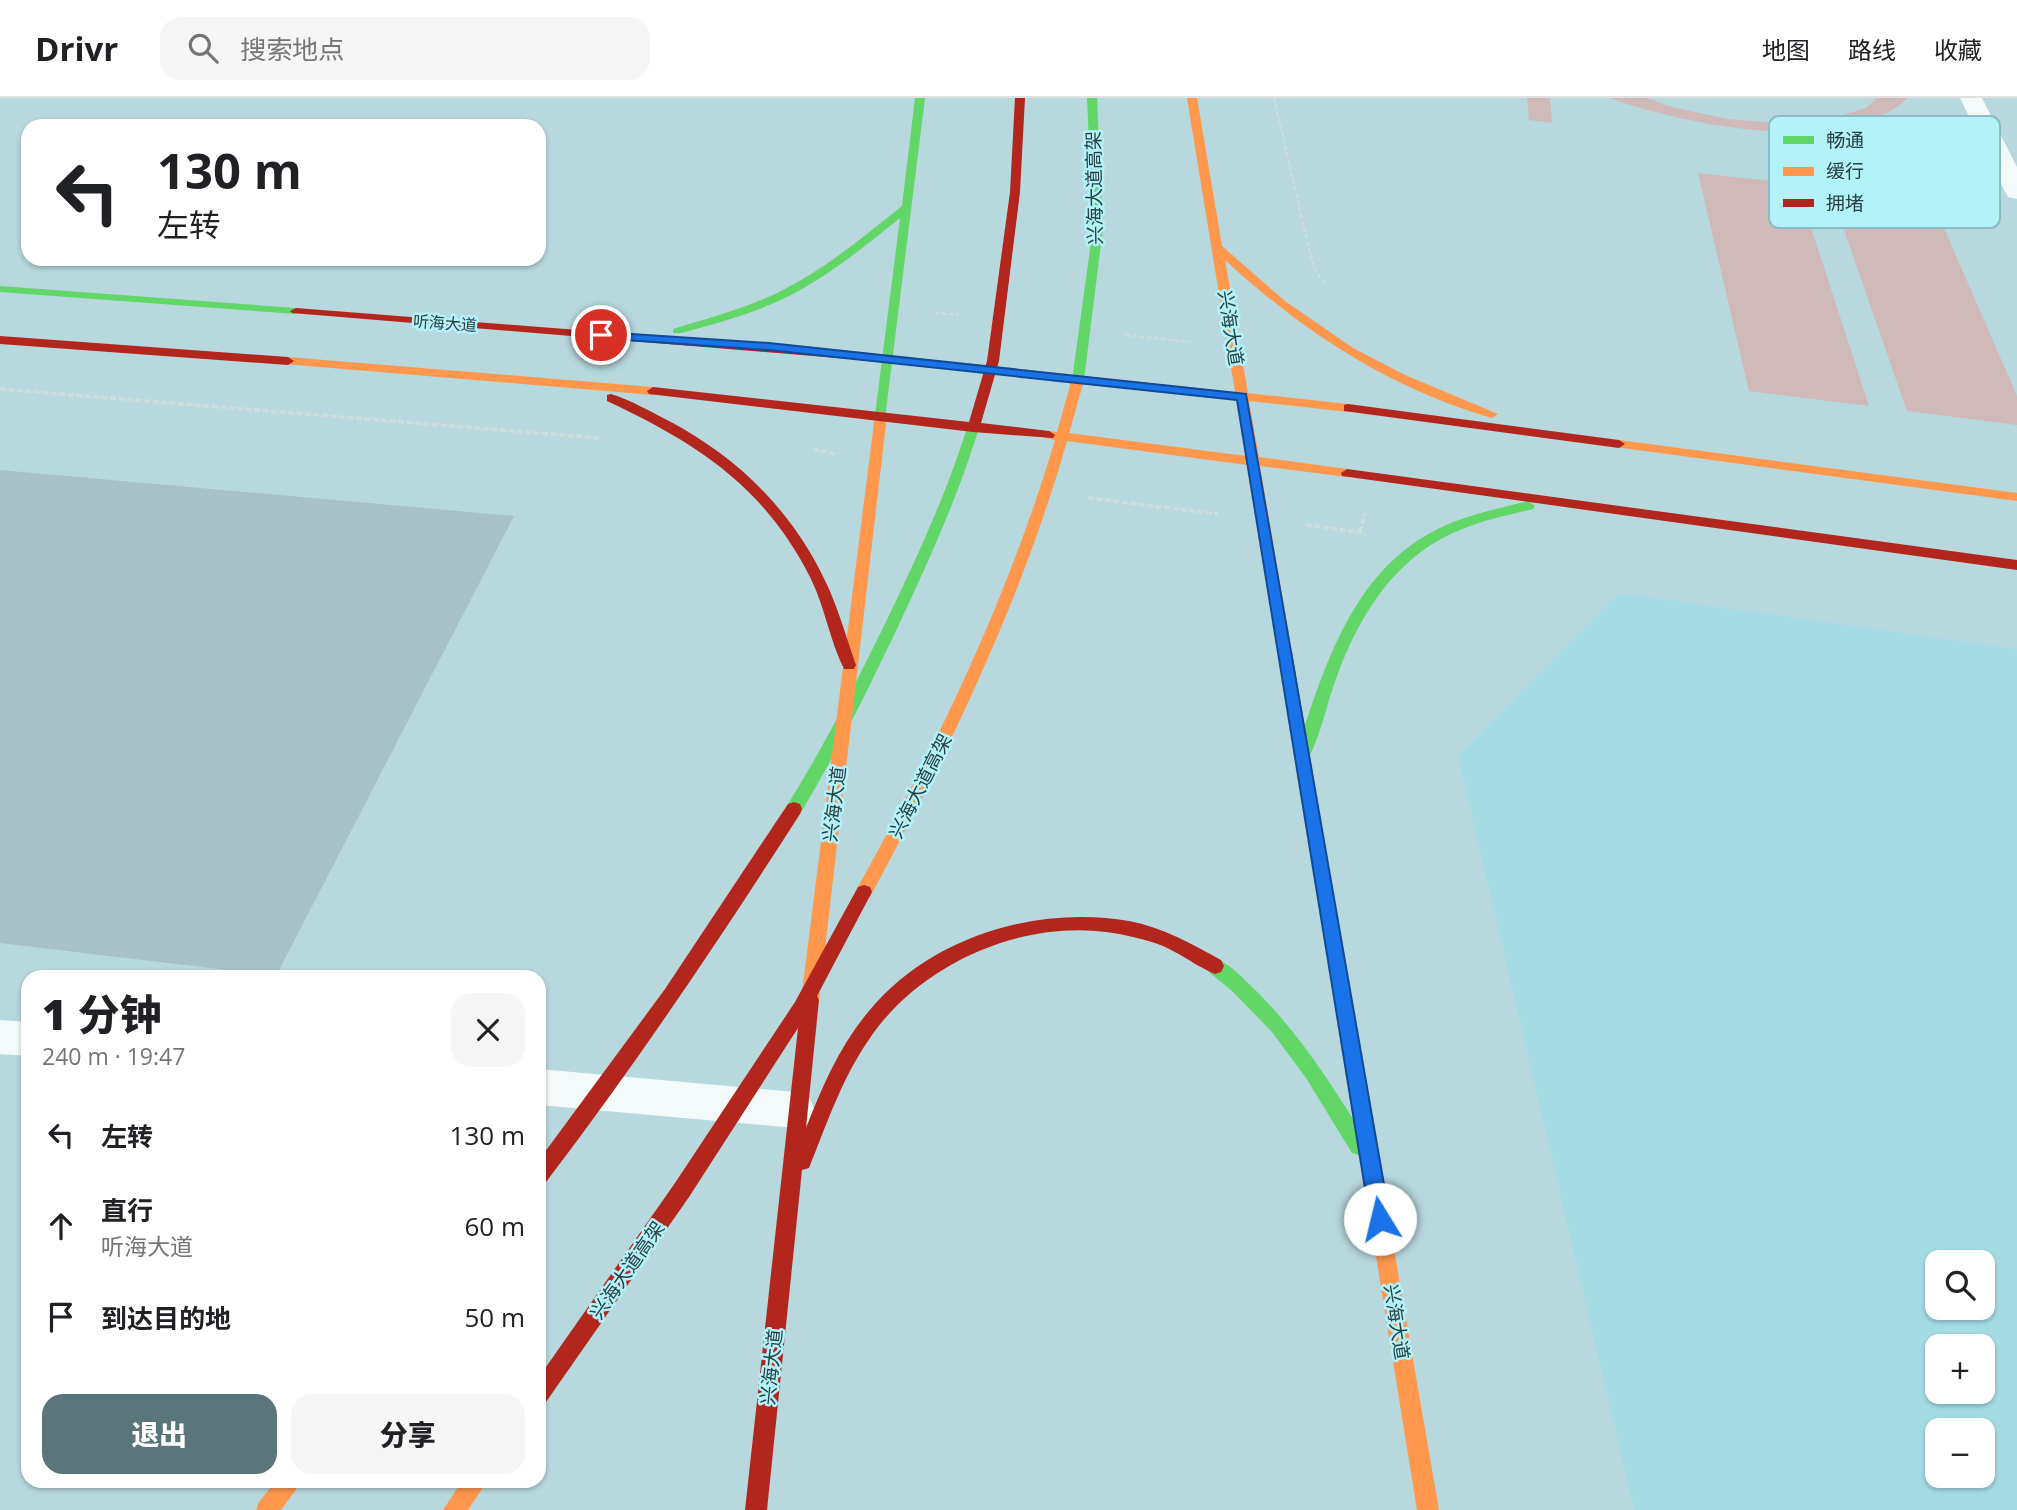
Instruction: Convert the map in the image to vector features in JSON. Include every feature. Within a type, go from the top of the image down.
[{"type":"street","name":"兴海大道","points":[[755,1510],[796,1110],[883,417],[919,98]]},
{"type":"street","points":[[1007,98],[1015,192]]},
{"type":"street","points":[[546,1166],[583,1119],[718,929],[811,782],[877,656],[922,561],[964,459],[993,361],[1015,192],[1020,98]]},
{"type":"street","name":"兴海大道高架","points":[[546,1385],[682,1190],[801,1008],[909,810],[970,687],[1016,578],[1053,473],[1081,370],[1098,228],[1092,98]]},
{"type":"street","name":"兴海大道","points":[[1192,98],[1428,1510]]},
{"type":"street","points":[[1970,98],[1979,116]]},
{"type":"street","points":[[2000,158],[2017,192]]},
{"type":"street","points":[[628,337],[675,332],[766,302],[838,261],[907,207]]},
{"type":"street","points":[[1218,248],[1281,304],[1373,365],[1464,403],[1564,438],[2017,497]]},
{"type":"street","name":"听海大道","points":[[0,289],[769,347],[1242,397],[1564,438]]},
{"type":"street","points":[[0,340],[574,383],[883,417],[1253,462],[2017,565]]},
{"type":"street","points":[[574,383],[686,432],[734,467],[767,498],[792,532],[818,580],[851,669]]},
{"type":"street","points":[[1302,758],[1328,678],[1351,625],[1371,591],[1404,554],[1436,533],[1477,517],[1525,506],[1574,504]]},
{"type":"street","points":[[789,1194],[829,1095],[859,1038],[890,1000],[926,968],[967,944],[1011,929],[1057,923],[1106,925],[1155,936],[1201,957],[1244,986],[1281,1024],[1316,1074],[1371,1166]]},
{"type":"street","points":[[267,1510],[285,1488]]},
{"type":"street","points":[[454,1510],[471,1488]]},
{"type":"lane","points":[[0,1037],[21,1038]]},
{"type":"lane","points":[[546,1088],[796,1110]]},
{"type":"path","points":[[1274,98],[1316,271],[1329,290]]},
{"type":"path","points":[[0,389],[607,439]]},
{"type":"shaded area","points":[[1527,98],[1550,98],[1552,123],[1529,120]]},
{"type":"shaded area","points":[[1610,98],[1647,98],[1672,107],[1727,119],[1769,122],[1769,131],[1720,126]]},
{"type":"shaded area","points":[[1877,98],[1908,98],[1880,116],[1839,116],[1866,108]]},
{"type":"shaded area","points":[[1698,173],[1769,181],[1769,228],[1811,228],[1869,406],[1749,391]]},
{"type":"shaded area","points":[[1843,228],[1944,228],[2017,396],[2017,425],[1907,411]]},
{"type":"shaded area","points":[[1619,593],[2017,649],[2017,1510],[1634,1510],[1458,756]]},
{"type":"building","points":[[0,470],[514,516],[279,970],[226,970],[0,943]]},
{"type":"traffic: fast","points":[[881,415],[920,98]]},
{"type":"traffic: fast","points":[[1078,380],[1098,228],[1092,98]]},
{"type":"traffic: fast","points":[[677,331],[745,311],[801,285],[848,254],[907,207]]},
{"type":"traffic: fast","points":[[0,289],[296,311]]},
{"type":"traffic: fast","points":[[794,809],[847,716],[916,573],[948,501],[973,428]]},
{"type":"traffic: fast","points":[[1304,753],[1324,691],[1349,629],[1385,575],[1408,553],[1436,535],[1470,521],[1528,506]]},
{"type":"traffic: fast","points":[[1215,966],[1259,1005],[1296,1048],[1359,1146]]},
{"type":"traffic: slow","points":[[1192,98],[1285,652]]},
{"type":"traffic: slow","points":[[1218,248],[1281,303],[1349,351],[1401,378],[1492,414]]},
{"type":"traffic: slow","points":[[849,355],[1348,408]]},
{"type":"traffic: slow","points":[[288,361],[653,391]]},
{"type":"traffic: slow","points":[[864,892],[946,737],[1000,618],[1042,504],[1078,380]]},
{"type":"traffic: slow","points":[[810,1000],[881,415]]},
{"type":"traffic: slow","points":[[1049,435],[1347,473]]},
{"type":"traffic: slow","points":[[1619,444],[2017,497]]},
{"type":"traffic: slow","points":[[1368,1151],[1428,1510]]},
{"type":"traffic: slow","points":[[267,1510],[285,1488]]},
{"type":"traffic: slow","points":[[454,1510],[471,1488]]},
{"type":"traffic: jam","points":[[973,428],[993,361],[1015,192],[1020,98]]},
{"type":"traffic: jam","points":[[296,311],[849,355]]},
{"type":"traffic: jam","points":[[0,340],[288,361]]},
{"type":"traffic: jam","points":[[653,391],[1049,435]]},
{"type":"traffic: jam","points":[[611,398],[677,430],[706,448],[758,491],[800,546],[818,580],[849,665]]},
{"type":"traffic: jam","points":[[1348,408],[1619,444]]},
{"type":"traffic: jam","points":[[1347,473],[2017,565]]},
{"type":"traffic: jam","points":[[1285,652],[1368,1151]]},
{"type":"traffic: jam","points":[[546,1166],[671,995],[794,809]]},
{"type":"traffic: jam","points":[[546,1385],[682,1190],[801,1008],[864,892]]},
{"type":"traffic: jam","points":[[802,1161],[834,1084],[864,1030],[910,982],[949,957],[992,938],[1037,927],[1084,924],[1131,929],[1175,943],[1215,966]]},
{"type":"traffic: jam","points":[[756,1510],[810,1000]]},
{"type":"route","points":[[601,335],[769,347],[1242,397],[1380,1219]]}]
